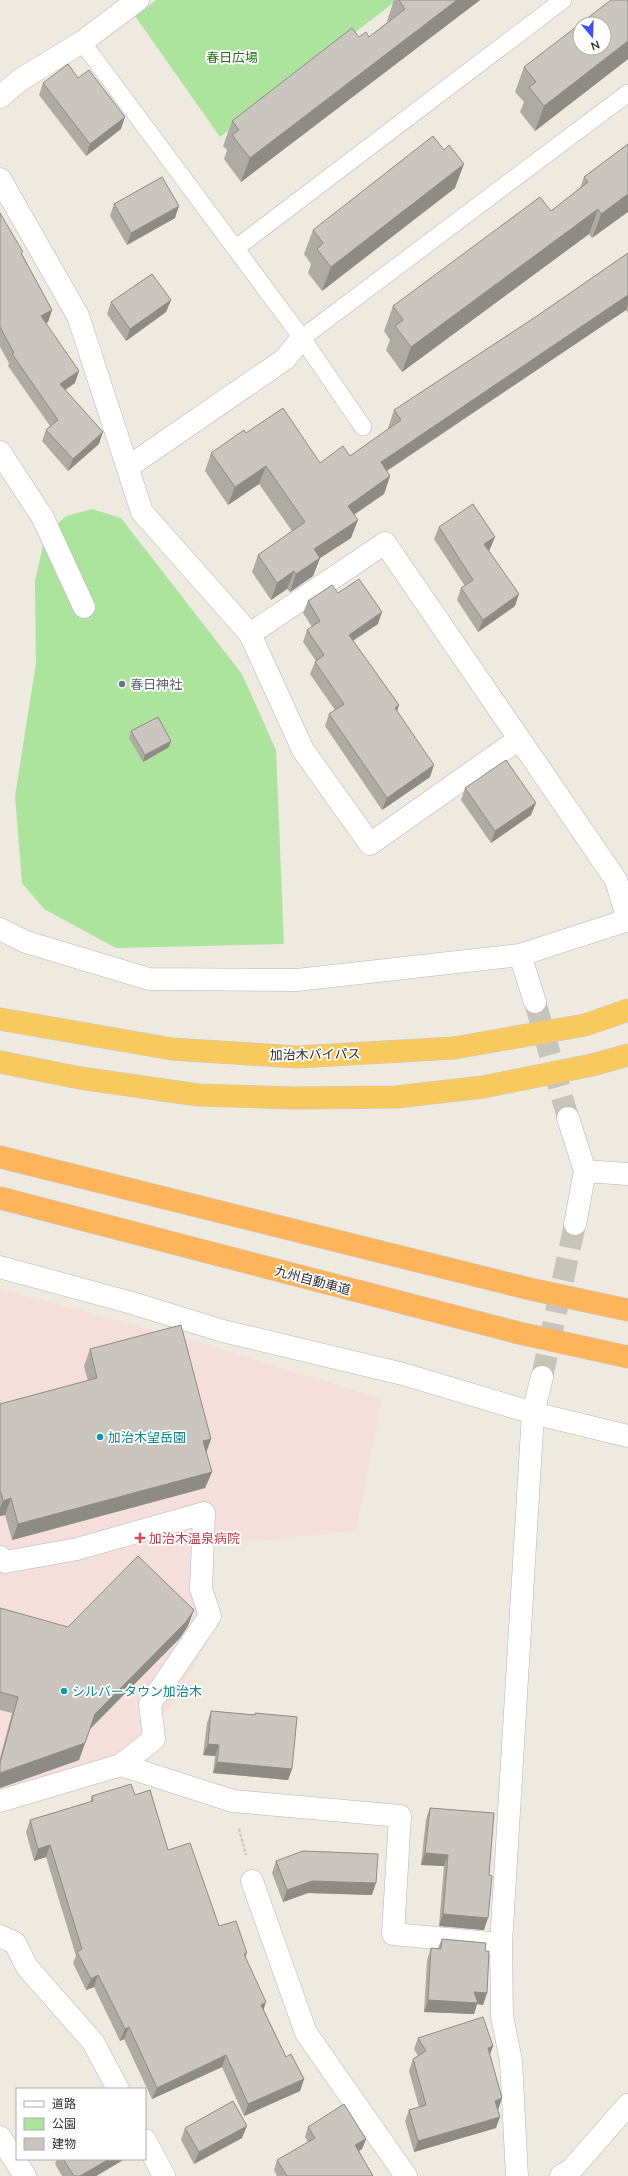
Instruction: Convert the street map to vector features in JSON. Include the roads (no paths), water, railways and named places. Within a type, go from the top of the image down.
[{"type":"highway","name":"加治木バイパス","points":[[0,1019],[172,1049],[297,1057],[454,1048],[585,1025],[628,1010]]},
{"type":"highway","points":[[0,1062],[80,1078],[198,1095],[294,1098],[380,1097],[483,1087],[592,1065],[628,1055]]},
{"type":"highway","points":[[0,1157],[530,1288],[628,1310]]},
{"type":"highway","name":"九州自動車道","points":[[0,1198],[519,1333],[628,1357]]},
{"type":"street","points":[[0,97],[20,80],[82,42],[138,0]]},
{"type":"street","points":[[0,179],[78,316],[142,512],[250,634],[303,750],[370,844],[519,739]]},
{"type":"street","points":[[128,467],[285,359],[302,338]]},
{"type":"street","points":[[0,452],[43,518],[84,607]]},
{"type":"street","points":[[0,929],[26,942],[149,979],[298,980],[520,955],[628,921],[616,880],[384,543],[250,634]]},
{"type":"street","points":[[520,955],[535,1002]]},
{"type":"street","points":[[568,1118],[586,1171],[575,1224]]},
{"type":"street","points":[[586,1171],[628,1174]]},
{"type":"street","points":[[0,1267],[132,1303],[223,1331],[403,1374],[533,1413],[628,1436]]},
{"type":"street","points":[[517,2176],[511,2061],[502,2016],[501,1944],[533,1413],[542,1377]]},
{"type":"street","points":[[0,1557],[5,1562],[77,1549],[204,1513],[201,1589],[210,1616],[150,1704],[154,1739],[121,1765],[0,1801]]},
{"type":"street","points":[[121,1765],[233,1801],[400,1816],[393,1934],[501,1944]]},
{"type":"street","points":[[252,1881],[306,2033],[406,2176]]},
{"type":"street","points":[[0,1936],[15,1943],[27,1967],[93,2042],[117,2088]]},
{"type":"street","points":[[561,2176],[572,2169],[628,2105]]},
{"type":"street","points":[[0,2137],[25,2176]]},
{"type":"street","points":[[146,2142],[164,2176]]},
{"type":"lane","points":[[236,248],[563,0]]},
{"type":"lane","points":[[82,42],[302,338],[363,427]]},
{"type":"lane","points":[[302,338],[628,93]]},
{"type":"tunnel","points":[[535,1002],[568,1118]]},
{"type":"tunnel","points":[[542,1377],[575,1224]]},
{"type":"place","name":"春日神社","points":[[122,684]]},
{"type":"place","name":"加治木望岳園","points":[[100,1437]]},
{"type":"place","name":"加治木温泉病院","points":[[140,1538]]},
{"type":"place","name":"シルバータウン加治木","points":[[64,1691]]},
{"type":"park label","name":"春日広場","points":[[232,57]]}]
